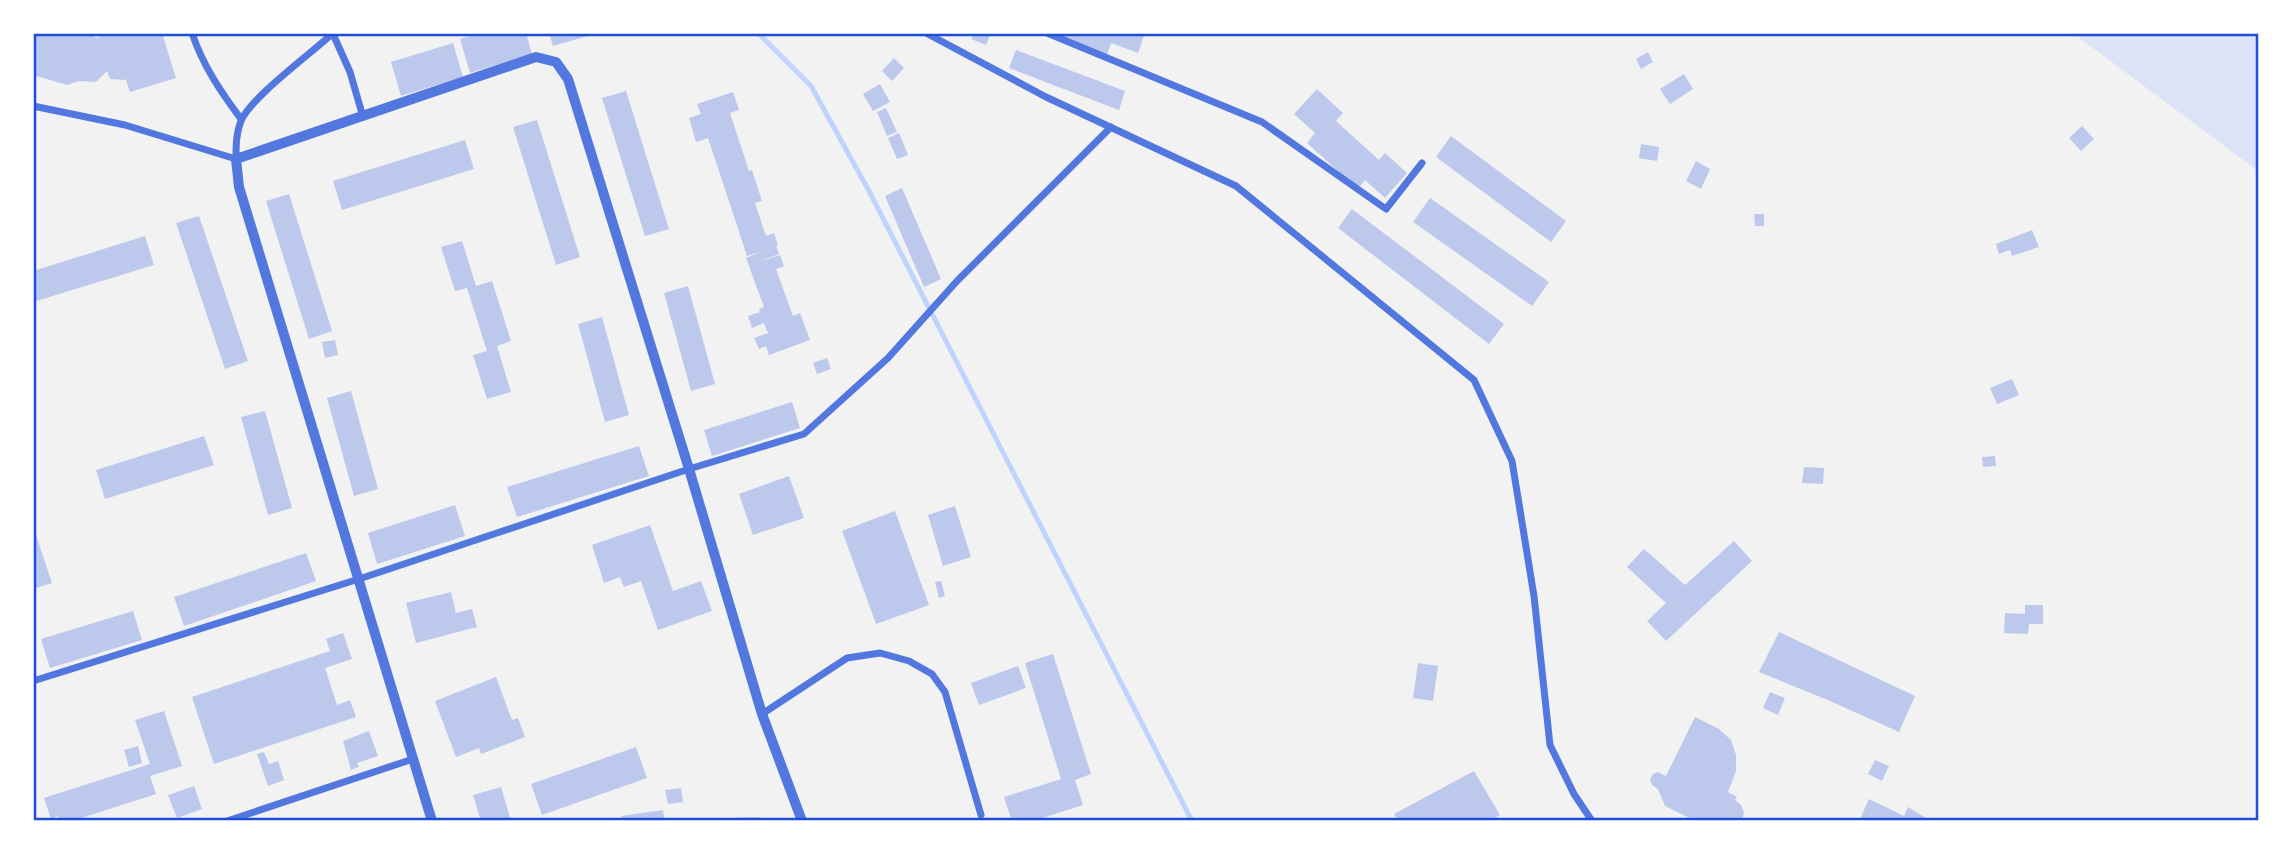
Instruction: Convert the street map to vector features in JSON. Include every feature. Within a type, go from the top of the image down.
[{"type":"street","points":[[192,33],[200,57],[242,119]]},
{"type":"street","points":[[926,33],[1046,97],[1236,186],[1474,380],[1512,461],[1534,596],[1550,745],[1574,794],[1592,821]]},
{"type":"street","points":[[1047,33],[1262,122],[1386,209],[1422,163]]},
{"type":"street","points":[[363,117],[350,72],[333,34],[256,101],[242,119],[236,159],[239,187],[432,821]]},
{"type":"street","points":[[33,106],[125,125],[236,159],[536,57],[556,62],[568,79],[690,468],[762,714],[802,821]]},
{"type":"street","points":[[33,681],[359,579],[690,468],[804,434],[888,358],[957,281],[1111,127]]},
{"type":"street","points":[[762,714],[847,658],[880,653],[909,661],[932,674],[945,692],[981,815]]},
{"type":"street","points":[[227,821],[413,759]]},
{"type":"shaded area","points":[[2073,33],[2259,33],[2259,172]]},
{"type":"building","points":[[33,33],[91,33],[96,38],[107,33],[162,33],[176,78],[130,92],[126,80],[110,79],[107,71],[96,82],[79,81],[67,85],[33,75]]},
{"type":"building","points":[[480,33],[526,33],[532,54],[470,73],[460,39]]},
{"type":"building","points":[[549,33],[595,33],[595,34],[553,46]]},
{"type":"building","points":[[974,33],[991,33],[986,45],[971,39]]},
{"type":"building","points":[[1051,33],[1145,33],[1138,53],[1111,43],[1107,55]]},
{"type":"building","points":[[453,43],[463,77],[401,96],[391,62]]},
{"type":"building","points":[[1016,50],[1125,91],[1119,110],[1009,68]]},
{"type":"building","points":[[1648,52],[1653,62],[1641,69],[1636,59]]},
{"type":"building","points":[[894,58],[904,68],[892,81],[882,71]]},
{"type":"building","points":[[1684,74],[1693,89],[1670,104],[1660,89]]},
{"type":"building","points":[[880,84],[890,102],[873,111],[863,94]]},
{"type":"building","points":[[1317,89],[1343,113],[1336,121],[1379,160],[1385,153],[1407,173],[1385,198],[1365,180],[1358,189],[1307,143],[1315,133],[1294,114]]},
{"type":"building","points":[[626,91],[669,229],[645,236],[602,98]]},
{"type":"building","points":[[733,92],[739,110],[730,113],[762,201],[755,203],[766,236],[774,233],[778,246],[779,254],[761,261],[780,255],[784,266],[776,269],[793,316],[800,313],[810,340],[769,355],[766,346],[759,349],[754,338],[768,333],[764,323],[752,328],[748,316],[760,312],[759,309],[764,307],[746,258],[762,251],[747,256],[708,138],[696,142],[689,118],[701,114],[697,104]]},
{"type":"building","points":[[886,108],[897,132],[887,136],[877,112]]},
{"type":"building","points":[[537,120],[580,257],[556,265],[513,127]]},
{"type":"building","points":[[2082,126],[2094,139],[2081,151],[2069,138]]},
{"type":"building","points":[[899,133],[908,155],[897,159],[888,138]]},
{"type":"building","points":[[1451,136],[1566,221],[1551,242],[1436,157]]},
{"type":"building","points":[[465,140],[474,169],[342,210],[333,181]]},
{"type":"building","points":[[1641,144],[1659,147],[1657,161],[1639,158]]},
{"type":"building","points":[[1696,161],[1710,169],[1701,189],[1686,181]]},
{"type":"building","points":[[902,188],[941,279],[924,287],[885,196]]},
{"type":"building","points":[[289,194],[332,331],[309,339],[266,201]]},
{"type":"building","points":[[1430,198],[1549,282],[1532,306],[1413,222]]},
{"type":"building","points":[[1352,209],[1504,324],[1489,344],[1338,228]]},
{"type":"building","points":[[1754,214],[1764,214],[1764,226],[1755,226]]},
{"type":"building","points":[[199,216],[248,361],[225,369],[176,223]]},
{"type":"building","points":[[2032,230],[2039,247],[2012,256],[2010,250],[1999,254],[1996,244]]},
{"type":"building","points":[[145,236],[154,265],[33,302],[33,271]]},
{"type":"building","points":[[462,241],[476,286],[492,281],[511,341],[497,346],[511,392],[487,399],[473,355],[487,351],[467,288],[455,291],[441,247]]},
{"type":"building","points":[[688,286],[715,384],[691,391],[664,293]]},
{"type":"building","points":[[602,317],[629,415],[605,422],[578,324]]},
{"type":"building","points":[[335,340],[338,355],[325,358],[322,342]]},
{"type":"building","points":[[827,358],[831,369],[817,374],[813,363]]},
{"type":"building","points":[[2012,379],[2019,395],[1997,404],[1990,388]]},
{"type":"building","points":[[351,391],[378,489],[354,496],[327,398]]},
{"type":"building","points":[[792,402],[800,428],[712,456],[704,430]]},
{"type":"building","points":[[265,411],[292,508],[268,515],[241,417]]},
{"type":"building","points":[[204,436],[214,465],[105,499],[96,470]]},
{"type":"building","points":[[639,446],[649,476],[517,517],[507,487]]},
{"type":"building","points":[[1995,456],[1996,466],[1983,467],[1982,457]]},
{"type":"building","points":[[1804,467],[1824,468],[1823,484],[1802,483]]},
{"type":"building","points":[[789,476],[804,518],[753,535],[739,494]]},
{"type":"building","points":[[455,505],[465,536],[377,564],[368,533]]},
{"type":"building","points":[[955,506],[971,557],[943,566],[928,515]]},
{"type":"building","points":[[895,511],[929,605],[876,624],[842,531]]},
{"type":"building","points":[[650,525],[673,591],[701,581],[712,611],[658,630],[641,581],[624,587],[620,577],[604,583],[592,545]]},
{"type":"building","points":[[33,526],[52,583],[33,589]]},
{"type":"building","points":[[1734,541],[1752,561],[1666,641],[1647,621],[1666,603],[1627,567],[1644,549],[1685,585]]},
{"type":"building","points":[[306,553],[316,581],[184,626],[174,597]]},
{"type":"building","points":[[941,581],[945,596],[939,598],[935,582]]},
{"type":"building","points":[[451,592],[456,613],[472,609],[477,627],[416,643],[406,603]]},
{"type":"building","points":[[2025,605],[2043,605],[2043,624],[2029,624],[2028,634],[2004,633],[2005,613],[2025,614]]},
{"type":"building","points":[[133,611],[142,640],[50,668],[41,639]]},
{"type":"building","points":[[1779,632],[1915,696],[1899,732],[1759,672]]},
{"type":"building","points":[[343,633],[352,659],[325,668],[337,705],[350,700],[356,717],[214,764],[192,697],[330,651],[326,639]]},
{"type":"building","points":[[1053,654],[1091,774],[1075,780],[1083,805],[1033,821],[1012,821],[1004,797],[1061,779],[1025,663]]},
{"type":"building","points":[[1418,663],[1438,666],[1433,701],[1413,698]]},
{"type":"building","points":[[1018,666],[1026,688],[979,705],[971,683]]},
{"type":"building","points":[[496,677],[512,720],[518,718],[525,737],[481,754],[479,748],[456,757],[435,701]]},
{"type":"building","points":[[1770,692],[1785,698],[1778,715],[1763,708]]},
{"type":"building","points":[[164,711],[182,766],[150,776],[156,794],[72,821],[59,821],[58,816],[51,819],[44,798],[150,764],[135,720]]},
{"type":"building","points":[[1695,717],[1719,729],[1731,740],[1736,755],[1736,771],[1728,792],[1737,797],[1735,800],[1741,805],[1744,813],[1742,821],[1696,821],[1665,806],[1658,789],[1652,785],[1650,779],[1653,774],[1658,772],[1666,776]]},
{"type":"building","points":[[369,731],[378,756],[357,763],[359,767],[351,770],[343,741]]},
{"type":"building","points":[[138,746],[142,763],[129,767],[124,750]]},
{"type":"building","points":[[636,747],[647,778],[542,815],[531,784]]},
{"type":"building","points":[[264,752],[269,764],[278,761],[284,780],[268,786],[257,754]]},
{"type":"building","points":[[1875,760],[1889,766],[1882,781],[1868,774]]},
{"type":"building","points":[[1474,771],[1500,815],[1489,821],[1398,821],[1394,814]]},
{"type":"building","points":[[194,786],[202,809],[177,818],[168,795]]},
{"type":"building","points":[[501,787],[511,821],[481,821],[473,795]]},
{"type":"building","points":[[681,788],[683,802],[668,804],[665,790]]},
{"type":"building","points":[[1869,799],[1904,816],[1908,807],[1931,821],[1859,821]]},
{"type":"building","points":[[663,810],[665,821],[622,821],[621,816]]},
{"type":"building","points":[[759,817],[759,821],[727,821],[727,818]]},
{"type":"waterway","points":[[758,33],[811,86],[869,191],[1192,821]]}]
